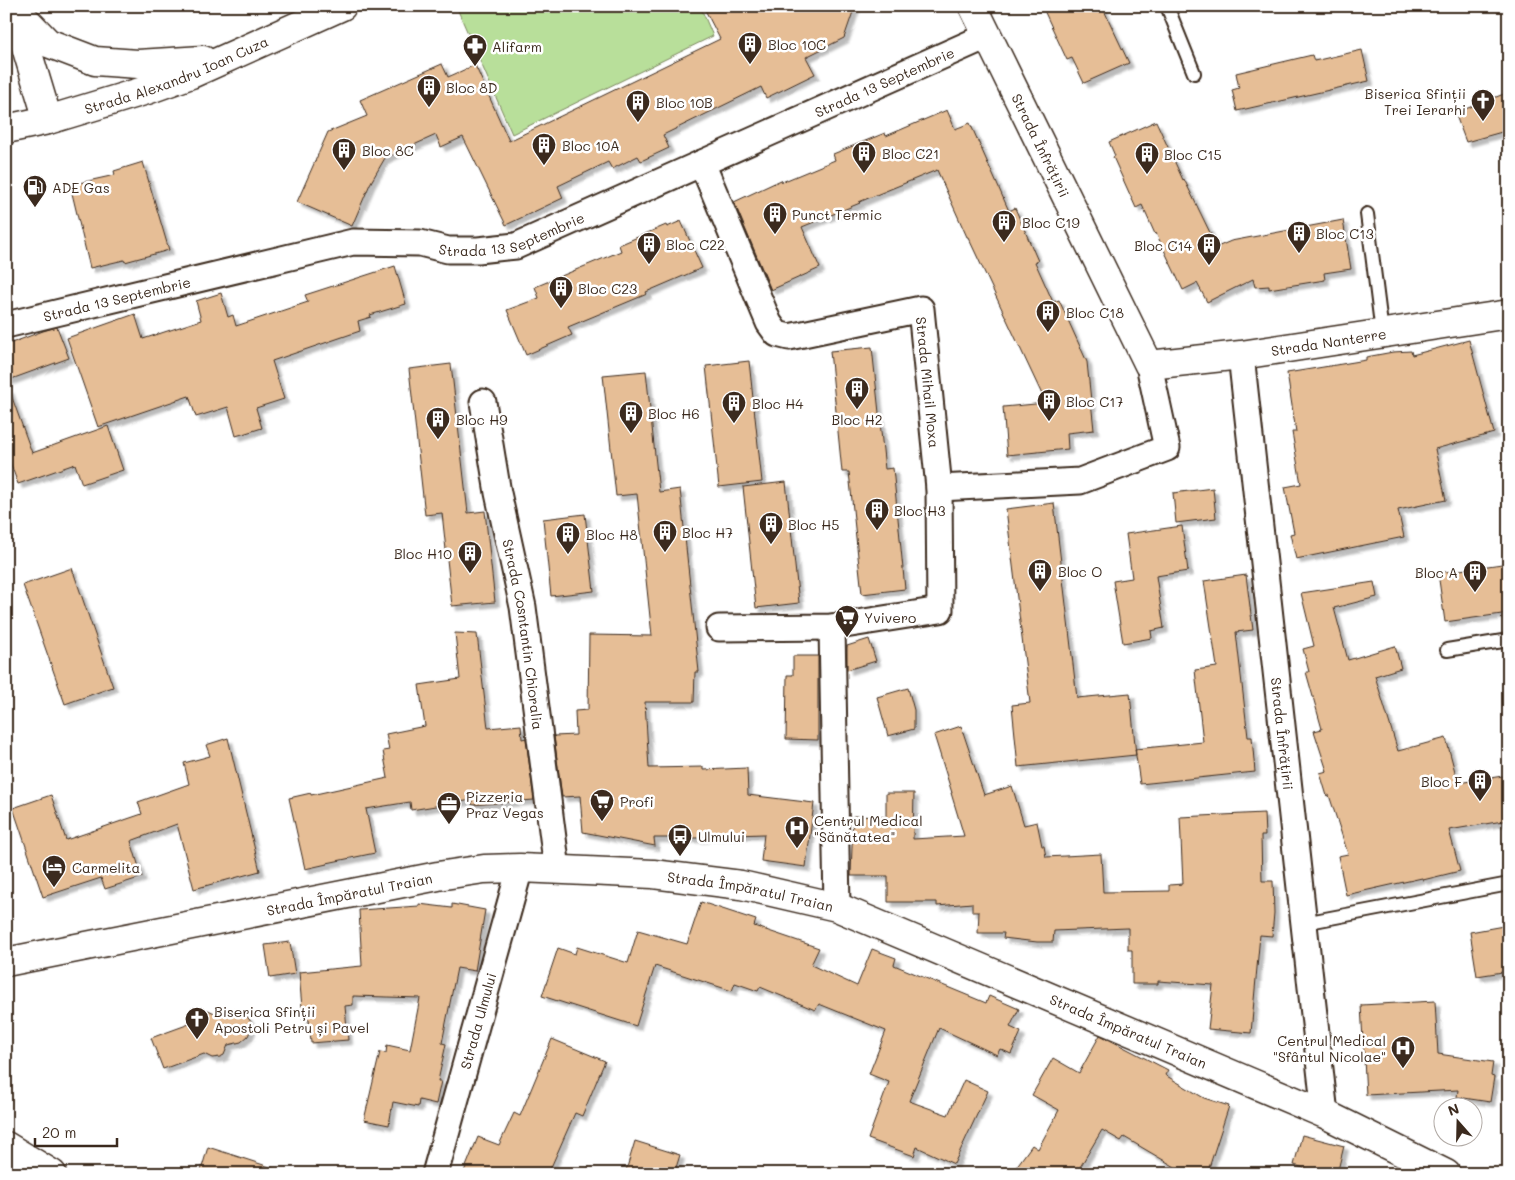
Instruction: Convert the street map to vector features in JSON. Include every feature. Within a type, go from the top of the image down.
[{"type":"street","name":"Strada Alexandru Ioan Cuza","points":[[6,130],[48,120],[147,90],[191,74],[342,6]]},
{"type":"street","name":"Strada Înfrățirii","points":[[973,6],[1148,365]]},
{"type":"street","points":[[12,12],[48,43],[95,61],[138,64],[223,59]]},
{"type":"street","points":[[12,12],[48,120]]},
{"type":"street","name":"Strada 13 Septembrie","points":[[6,325],[353,242],[420,243],[448,250],[478,250],[516,246],[987,36]]},
{"type":"street","name":"Strada Mihail Moxa","points":[[702,163],[769,323],[777,334],[789,337],[921,309],[939,488],[940,610],[832,627],[719,628]]},
{"type":"street","name":"Strada Nanterre","points":[[1148,365],[1241,355],[1509,314]]},
{"type":"street","name":"Strada Înfrățirii","points":[[1241,355],[1325,1114]]},
{"type":"street","points":[[939,488],[1080,480],[1167,448],[1148,365]]},
{"type":"street","name":"Strada Cosntantin Chioralia","points":[[484,402],[498,493],[524,607],[557,869]]},
{"type":"street","points":[[832,627],[836,907]]},
{"type":"street","name":"Strada Ulmului","points":[[435,1174],[520,868]]},
{"type":"street","name":"Strada Împăratul Traian","points":[[6,962],[438,876],[484,869],[557,869],[653,874],[741,885],[836,907],[1325,1114],[1446,1174]]},
{"type":"street","points":[[6,1146],[52,1174]]},
{"type":"lane","points":[[1167,6],[1194,73]]},
{"type":"lane","points":[[1367,214],[1382,334]]},
{"type":"lane","points":[[1447,650],[1509,640]]},
{"type":"lane","points":[[1304,923],[1509,884]]},
{"type":"green space","points":[[456,6],[700,6],[713,36],[512,134]]},
{"type":"building","points":[[703,6],[855,6],[844,38],[806,57],[815,74],[766,98],[761,87],[663,135],[669,148],[641,161],[638,156],[612,169],[608,162],[558,186],[563,198],[506,225],[463,137],[441,147],[436,135],[385,158],[370,184],[352,226],[297,202],[328,132],[367,116],[360,100],[442,64],[448,77],[475,65],[509,141],[720,39]]},
{"type":"building","points":[[1042,6],[1102,6],[1129,63],[1084,83],[1072,58],[1067,60]]},
{"type":"building","points":[[1362,50],[1369,81],[1237,111],[1232,90],[1239,88],[1236,73],[1312,55],[1314,61]]},
{"type":"building","name":"Biserica Sfinții Trei Ierarhi","points":[[1509,92],[1509,130],[1466,142],[1455,113]]},
{"type":"building","points":[[947,110],[955,129],[970,123],[1009,211],[1015,208],[1038,261],[1035,262],[1053,302],[1059,300],[1087,362],[1094,430],[1067,433],[1068,449],[1007,455],[1003,407],[1046,403],[937,170],[802,227],[820,268],[771,290],[734,202],[781,180],[782,182],[835,160],[833,154],[885,133],[886,136]]},
{"type":"building","points":[[1156,121],[1217,247],[1231,241],[1343,220],[1351,269],[1324,273],[1325,280],[1269,289],[1269,286],[1255,287],[1253,279],[1207,302],[1197,283],[1183,290],[1142,205],[1136,208],[1113,157],[1115,156],[1109,142]]},
{"type":"building","points":[[143,162],[169,250],[125,262],[124,260],[90,268],[70,185],[115,175],[114,171]]},
{"type":"building","points":[[681,221],[702,268],[646,292],[647,294],[568,327],[572,335],[526,355],[507,310],[539,298],[535,287],[621,251],[619,245],[666,225],[667,227]]},
{"type":"building","points":[[395,266],[406,304],[370,315],[371,317],[358,321],[360,331],[272,361],[284,399],[256,408],[262,428],[236,436],[228,407],[196,417],[189,396],[98,427],[67,338],[135,314],[143,339],[201,320],[196,301],[221,293],[228,317],[233,315],[236,326],[308,302],[305,295]]},
{"type":"building","points":[[57,327],[69,358],[6,381],[6,345]]},
{"type":"building","points":[[1469,340],[1494,433],[1435,449],[1446,500],[1398,510],[1404,537],[1296,559],[1290,534],[1294,533],[1285,487],[1301,484],[1292,432],[1296,432],[1287,373],[1366,360],[1366,357],[1393,352],[1411,351],[1412,355]]},
{"type":"building","points":[[872,347],[885,469],[893,468],[905,589],[862,594],[849,472],[842,472],[830,351]]},
{"type":"building","name":"Bloc H4","points":[[749,361],[762,482],[719,487],[706,366]]},
{"type":"building","name":"Bloc H9","points":[[451,364],[468,513],[485,511],[495,602],[452,606],[442,513],[425,515],[409,369]]},
{"type":"building","points":[[646,371],[659,492],[680,489],[699,672],[695,672],[694,702],[645,702],[649,768],[703,767],[703,770],[747,768],[748,795],[814,803],[806,867],[761,861],[764,834],[704,836],[704,838],[654,838],[655,846],[583,832],[580,796],[562,797],[554,736],[576,735],[575,711],[588,710],[589,635],[652,636],[637,494],[616,496],[603,375]]},
{"type":"building","points":[[9,389],[32,453],[108,426],[123,470],[82,484],[75,464],[18,484],[6,451],[6,390]]},
{"type":"building","name":"Bloc H5","points":[[786,482],[799,603],[756,608],[743,487]]},
{"type":"building","points":[[1213,488],[1216,518],[1176,523],[1173,493]]},
{"type":"building","points":[[1054,503],[1077,698],[1130,693],[1136,755],[1018,767],[1012,705],[1030,703],[1006,509]]},
{"type":"building","name":"Bloc H8","points":[[585,514],[594,591],[551,596],[543,519]]},
{"type":"building","points":[[1182,526],[1188,571],[1156,576],[1164,628],[1151,631],[1152,638],[1123,643],[1113,581],[1132,578],[1126,534]]},
{"type":"building","name":"Bloc A","points":[[1509,563],[1509,613],[1445,622],[1438,573]]},
{"type":"building","points":[[72,568],[113,687],[65,704],[23,585]]},
{"type":"building","points":[[1246,575],[1253,630],[1236,632],[1248,737],[1252,737],[1255,772],[1140,784],[1135,749],[1203,742],[1195,670],[1217,667],[1204,581]]},
{"type":"building","points":[[1374,582],[1377,597],[1334,608],[1348,660],[1395,646],[1401,668],[1375,676],[1398,751],[1446,738],[1458,783],[1509,775],[1509,820],[1449,830],[1460,871],[1346,895],[1338,856],[1348,854],[1320,773],[1327,771],[1314,731],[1322,729],[1306,672],[1309,672],[1303,649],[1314,646],[1301,593]]},
{"type":"building","points":[[455,633],[477,634],[488,728],[521,725],[522,739],[526,738],[534,800],[472,805],[472,800],[411,810],[410,802],[366,809],[375,853],[305,869],[289,798],[388,778],[383,751],[389,750],[386,734],[425,726],[419,685],[460,679]]},
{"type":"building","points":[[869,639],[876,661],[847,670],[847,646]]},
{"type":"building","points":[[793,656],[818,656],[818,740],[786,739],[787,675],[793,675]]},
{"type":"building","points":[[908,688],[914,710],[914,729],[888,736],[877,697]]},
{"type":"building","points":[[961,726],[984,795],[1012,786],[1024,825],[1037,822],[1046,857],[1101,854],[1103,892],[1169,891],[1169,885],[1183,884],[1180,817],[1264,813],[1265,836],[1261,836],[1262,881],[1273,881],[1274,913],[1272,936],[1260,935],[1251,1033],[1208,1029],[1213,985],[1158,981],[1158,984],[1132,984],[1132,950],[1128,950],[1128,928],[1054,931],[1053,942],[1003,938],[1004,933],[978,933],[979,912],[972,912],[972,903],[937,906],[937,902],[888,902],[888,876],[851,876],[853,816],[886,817],[886,793],[914,793],[913,839],[964,836],[934,735]]},
{"type":"building","points":[[228,738],[260,871],[194,889],[177,824],[131,841],[142,877],[105,889],[101,878],[43,897],[13,808],[51,795],[66,840],[142,814],[138,802],[189,784],[184,763],[210,756],[206,745]]},
{"type":"building","points":[[701,902],[756,920],[754,926],[819,948],[811,965],[857,986],[872,949],[896,958],[894,965],[986,1003],[989,996],[1019,1009],[1010,1027],[1021,1032],[1011,1054],[1000,1049],[997,1055],[939,1028],[909,1101],[948,1115],[964,1080],[988,1091],[954,1164],[917,1147],[914,1156],[868,1139],[889,1082],[869,1074],[886,1031],[819,1004],[815,1010],[760,987],[758,991],[735,983],[732,991],[655,966],[636,1026],[542,996],[558,948],[575,954],[577,947],[628,963],[638,930],[687,944]]},
{"type":"building","points":[[419,904],[452,908],[452,904],[485,910],[475,971],[457,968],[442,1043],[446,1044],[438,1081],[441,1081],[436,1104],[419,1100],[418,1107],[393,1102],[389,1125],[364,1120],[380,1052],[386,1053],[387,1045],[410,1050],[420,998],[353,996],[353,1005],[345,1006],[348,1040],[311,1043],[309,1019],[303,1020],[299,972],[362,966],[359,910],[419,906]]},
{"type":"building","points":[[1509,925],[1509,971],[1477,976],[1470,932]]},
{"type":"building","points":[[290,942],[295,974],[270,978],[265,945]]},
{"type":"building","points":[[1435,1001],[1438,1054],[1493,1062],[1491,1076],[1494,1077],[1490,1102],[1482,1101],[1482,1098],[1457,1097],[1458,1090],[1366,1095],[1361,1005]]},
{"type":"building","name":"Biserica Sfinții Apostoli Petru și Pavel","points":[[238,1009],[244,1012],[251,1022],[248,1036],[241,1042],[228,1045],[224,1055],[220,1057],[212,1058],[204,1054],[163,1069],[151,1038],[192,1023],[196,1014],[203,1010],[217,1014]]},
{"type":"building","points":[[1100,1035],[1168,1070],[1165,1075],[1204,1098],[1229,1106],[1207,1174],[1187,1174],[1124,1137],[1121,1141],[1102,1130],[1076,1174],[1011,1174],[1032,1145],[1038,1149],[1059,1110],[1032,1095],[1053,1058],[1079,1073]]},
{"type":"building","points":[[552,1039],[605,1061],[582,1116],[575,1113],[548,1174],[463,1174],[478,1137],[499,1145],[514,1113],[520,1116]]},
{"type":"building","points":[[1302,1135],[1344,1146],[1337,1174],[1302,1174],[1304,1168],[1294,1165]]},
{"type":"building","points":[[635,1141],[680,1155],[674,1174],[625,1174]]},
{"type":"building","points":[[208,1147],[276,1169],[275,1174],[200,1174]]},
{"type":"place","name":"Bloc 10C","points":[[750,65]]},
{"type":"place","name":"Alifarm","points":[[475,67]]},
{"type":"place","name":"Bloc 8D","points":[[429,108]]},
{"type":"place","name":"Biserica Sfinții Trei Ierarhi","points":[[1483,122]]},
{"type":"place","name":"Bloc 10B","points":[[638,123]]},
{"type":"place","name":"Bloc 10A","points":[[544,166]]},
{"type":"place","name":"Bloc 8C","points":[[344,171]]},
{"type":"place","name":"Bloc C21","points":[[864,174]]},
{"type":"place","name":"Bloc C15","points":[[1147,175]]},
{"type":"place","name":"ADE Gas","points":[[35,208]]},
{"type":"place","name":"Punct Termic","points":[[775,235]]},
{"type":"place","name":"Bloc C19","points":[[1004,243]]},
{"type":"place","name":"Bloc C13","points":[[1299,254]]},
{"type":"place","name":"Bloc C22","points":[[649,265]]},
{"type":"place","name":"Bloc C14","points":[[1209,266]]},
{"type":"place","name":"Bloc C23","points":[[561,309]]},
{"type":"place","name":"Bloc C18","points":[[1048,333]]},
{"type":"place","name":"Bloc H2","points":[[857,410]]},
{"type":"place","name":"Bloc C17","points":[[1049,422]]},
{"type":"place","name":"Bloc H4","points":[[734,424]]},
{"type":"place","name":"Bloc H6","points":[[631,434]]},
{"type":"place","name":"Bloc H9","points":[[438,440]]},
{"type":"place","name":"Bloc H3","points":[[877,531]]},
{"type":"place","name":"Bloc H5","points":[[771,545]]},
{"type":"place","name":"Bloc H7","points":[[665,553]]},
{"type":"place","name":"Bloc H8","points":[[568,555]]},
{"type":"place","name":"Bloc H10","points":[[470,574]]},
{"type":"place","name":"Bloc O","points":[[1040,592]]},
{"type":"place","name":"Bloc A","points":[[1475,593]]},
{"type":"place","name":"Yvivero","points":[[847,638]]},
{"type":"place","name":"Bloc F","points":[[1480,802]]},
{"type":"place","name":"Profi","points":[[602,822]]},
{"type":"place","name":"Pizzeria Praz Vegas","points":[[449,825]]},
{"type":"place","name":"Centrul Medical \"Sănătatea\"","points":[[797,849]]},
{"type":"place","name":"Ulmului","points":[[680,857]]},
{"type":"place","name":"Carmelita","points":[[54,888]]},
{"type":"place","name":"Biserica Sfinții Apostoli Petru și Pavel","points":[[197,1040]]},
{"type":"place","name":"Centrul Medical \"Sfântul Nicolae\"","points":[[1403,1069]]}]
